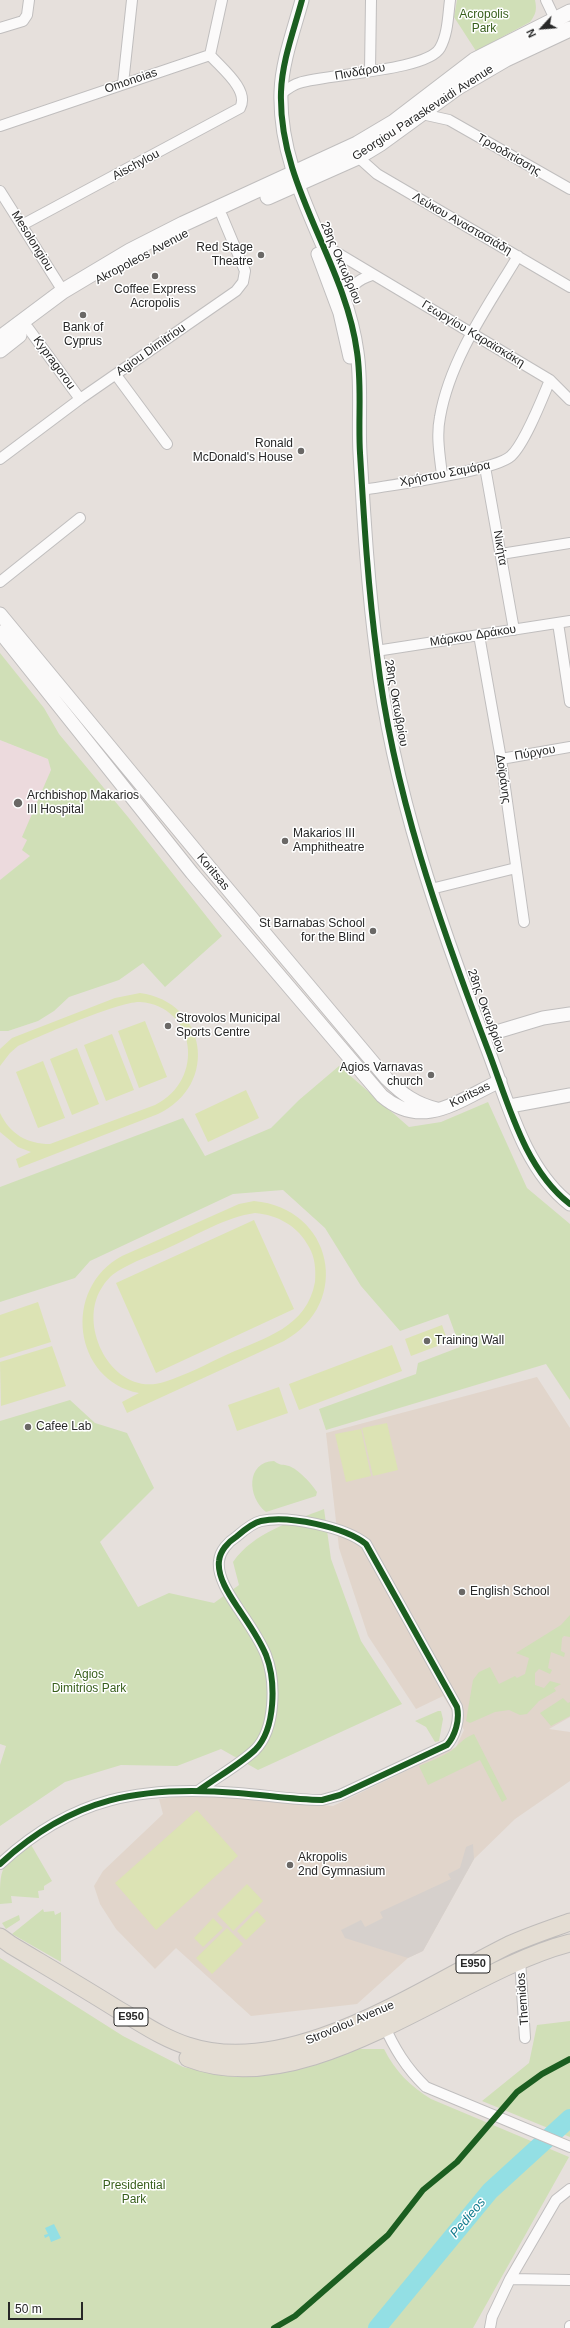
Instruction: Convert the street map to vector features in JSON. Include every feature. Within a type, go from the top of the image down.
[{"type":"main road","name":"Georgiou Paraskevaidi Avenue","points":[[295,180],[394,122],[475,60],[570,12]]},
{"type":"main road","name":"Georgiou Paraskevaidi Avenue","points":[[295,180],[358,157],[422,114],[444,97],[506,59],[570,29]]},
{"type":"main road","name":"Akropoleos Avenue","points":[[0,350],[28,328],[97,281],[134,259],[295,180]]},
{"type":"main road","name":"Akropoleos Avenue","points":[[0,338],[63,291],[130,251],[184,224],[295,180]]},
{"type":"main road","name":"Strovolou Avenue","points":[[0,1952],[149,2040],[173,2052],[212,2065],[254,2066],[280,2064],[344,2045],[382,2020],[511,1945],[570,1922]]},
{"type":"main road","name":"Strovolou Avenue","points":[[0,1937],[156,2032],[187,2046],[208,2052],[253,2054],[276,2050],[337,2031],[382,2020],[520,1960],[570,1943]]},
{"type":"street","points":[[0,28],[23,21],[27,15],[29,0]]},
{"type":"street","points":[[123,84],[132,0]]},
{"type":"street","points":[[210,55],[222,0]]},
{"type":"street","name":"28ης Οκτωβρίου","points":[[302,0],[287,55],[281,94],[283,123],[295,180],[312,225],[324,246],[346,300],[357,353],[360,384],[358,413]]},
{"type":"street","points":[[370,0],[370,71]]},
{"type":"street","name":"Πινδάρου","points":[[281,94],[301,82],[370,71],[430,58],[440,49],[444,38],[450,0]]},
{"type":"street","points":[[546,0],[555,19]]},
{"type":"street","name":"Omonoias","points":[[0,126],[210,55]]},
{"type":"street","name":"Aischylou","points":[[22,225],[236,111],[242,104],[243,98],[240,89],[210,55]]},
{"type":"street","points":[[444,97],[442,107],[449,120]]},
{"type":"street","name":"Τροοδιτίσσης","points":[[422,114],[449,120],[570,189]]},
{"type":"street","name":"Λεύκου Αναστασιάδη","points":[[358,157],[372,170],[570,287]]},
{"type":"street","name":"Mesolongiou","points":[[0,191],[63,291]]},
{"type":"street","name":"Agiou Dimitriou","points":[[0,459],[80,399],[240,287],[245,271],[222,216]]},
{"type":"street","name":"28ης Οκτωβρίου","points":[[312,225],[316,248],[344,328],[358,413],[376,651],[383,703],[394,757],[414,834],[430,889],[483,1036],[525,1145],[541,1176],[556,1193],[568,1201]]},
{"type":"street","name":"Γεωργίου Καραϊσκάκη","points":[[324,246],[550,380],[570,400]]},
{"type":"street","points":[[442,475],[440,418],[453,372],[473,333],[518,256]]},
{"type":"street","points":[[346,300],[353,285],[361,279],[372,275]]},
{"type":"street","name":"Kypragorou","points":[[28,328],[80,399]]},
{"type":"street","points":[[116,375],[167,444]]},
{"type":"street","name":"Χρήστου Σαμάρα","points":[[363,490],[485,467],[505,461],[518,448],[550,380]]},
{"type":"street","name":"Νικήτα","points":[[485,467],[502,554],[514,630]]},
{"type":"street","points":[[0,582],[80,518]]},
{"type":"street","points":[[502,554],[570,543]]},
{"type":"street","name":"Koritsas","points":[[0,614],[105,734],[387,1079],[404,1095],[415,1102],[441,1109]]},
{"type":"street","name":"Μάρκου Δράκου","points":[[376,651],[570,621]]},
{"type":"street","points":[[558,622],[570,702]]},
{"type":"street","name":"Koritsas","points":[[0,632],[192,873],[368,1082],[391,1104],[400,1109],[419,1114],[441,1109],[500,1081]]},
{"type":"street","name":"Δοϊράνης","points":[[479,635],[500,760],[524,922]]},
{"type":"street","name":"Πύργου","points":[[500,760],[570,747]]},
{"type":"street","points":[[430,889],[516,868]]},
{"type":"street","points":[[483,1036],[543,1018],[570,1014]]},
{"type":"street","points":[[510,1106],[570,1095]]},
{"type":"street","points":[[2,1863],[42,1830],[79,1809],[136,1794],[165,1791],[198,1791],[264,1795],[310,1800],[332,1798],[440,1750],[452,1740],[458,1717],[457,1707],[366,1544],[353,1535],[328,1526],[297,1522],[262,1521],[234,1538],[222,1552],[218,1562],[225,1586],[260,1643],[268,1664],[271,1715],[269,1728],[255,1750],[198,1791]]},
{"type":"street","name":"Themidos","points":[[520,1960],[525,2038]]},
{"type":"street","points":[[382,2020],[399,2056],[417,2078],[439,2094],[569,2146]]},
{"type":"street","points":[[490,2328],[510,2279],[556,2200],[570,2190]]},
{"type":"street","points":[[510,2279],[570,2280]]},
{"type":"shaded area","name":"Archbishop Makarios III Hospital","points":[[0,740],[48,759],[51,770],[23,837],[27,840],[30,856],[0,880]]},
{"type":"shaded area","points":[[537,1377],[570,1428],[570,1717],[549,1729],[570,1732],[570,1781],[515,1819],[474,1859],[423,1951],[408,1958],[357,2004],[251,2016],[176,1948],[155,1969],[116,1929],[100,1904],[94,1886],[103,1871],[163,1814],[159,1799],[199,1794],[333,1806],[456,1747],[464,1730],[443,1696],[416,1709],[368,1636],[339,1548],[326,1433]]},
{"type":"shaded area","points":[[473,1844],[474,1859],[423,1951],[408,1958],[345,1938],[341,1930],[361,1920],[365,1927],[383,1918],[380,1912],[451,1879],[448,1874],[460,1868],[466,1847]]},
{"type":"green space","name":"Acropolis Park","points":[[457,0],[535,0],[536,9],[530,22],[476,51],[454,17]]},
{"type":"green space","points":[[0,653],[44,708],[59,734],[128,817],[222,936],[165,987],[143,963],[119,980],[69,997],[54,1011],[38,1021],[8,1031],[0,1031],[0,880],[30,856],[22,850],[27,840],[22,837],[51,770],[48,759],[0,740]]},
{"type":"green space","points":[[140,993],[163,1000],[180,1012],[191,1028],[197,1046],[197,1065],[191,1084],[178,1101],[158,1114],[19,1168],[16,1159],[31,1152],[18,1147],[0,1132],[0,1113],[9,1127],[20,1136],[34,1142],[50,1144],[155,1105],[171,1094],[182,1079],[187,1062],[188,1046],[183,1030],[173,1016],[159,1007],[140,1002],[130,1003],[98,1013],[18,1046],[10,1053],[0,1066],[0,1049],[12,1038],[115,998]]},
{"type":"green space","points":[[145,1021],[167,1077],[139,1088],[118,1031]]},
{"type":"green space","points":[[112,1034],[134,1090],[106,1101],[84,1045]]},
{"type":"green space","points":[[77,1048],[99,1104],[72,1115],[50,1059]]},
{"type":"green space","points":[[43,1061],[65,1118],[38,1128],[16,1072]]},
{"type":"green space","points":[[339,1066],[409,1127],[441,1122],[488,1102],[527,1188],[570,1224],[570,1400],[546,1364],[326,1430],[319,1409],[416,1374],[418,1363],[460,1347],[448,1314],[400,1331],[361,1286],[325,1228],[283,1190],[233,1194],[90,1261],[75,1278],[0,1302],[0,1187],[183,1118],[205,1156],[271,1128],[299,1100]]},
{"type":"green space","points":[[246,1090],[259,1118],[208,1142],[195,1114]]},
{"type":"green space","points":[[254,1201],[281,1207],[302,1220],[316,1238],[324,1259],[326,1282],[320,1304],[306,1324],[284,1341],[127,1413],[122,1402],[139,1393],[117,1385],[100,1371],[89,1353],[83,1332],[83,1311],[90,1290],[103,1271],[122,1256],[239,1204]],"holes":[[[255,1213],[279,1219],[293,1228],[299,1233],[313,1255],[315,1282],[310,1297],[303,1310],[294,1320],[270,1336],[188,1373],[164,1382],[146,1384],[130,1380],[116,1370],[105,1356],[97,1340],[94,1322],[95,1305],[101,1289],[108,1279],[130,1264],[222,1222],[244,1215]]]},
{"type":"green space","points":[[254,1220],[294,1309],[156,1373],[116,1283]]},
{"type":"green space","points":[[38,1302],[51,1342],[0,1358],[0,1315]]},
{"type":"green space","name":"Training Wall","points":[[442,1325],[448,1342],[411,1356],[405,1339]]},
{"type":"green space","points":[[392,1345],[402,1371],[299,1410],[289,1384]]},
{"type":"green space","points":[[52,1346],[66,1386],[1,1406],[0,1362]]},
{"type":"green space","points":[[279,1387],[288,1413],[237,1431],[228,1405]]},
{"type":"green space","name":"Agios Dimitrios Park","points":[[70,1400],[95,1423],[127,1433],[154,1488],[100,1542],[138,1607],[169,1593],[214,1603],[239,1585],[233,1562],[251,1543],[274,1529],[324,1509],[331,1559],[361,1641],[402,1704],[258,1770],[221,1749],[177,1766],[121,1765],[65,1782],[0,1826],[0,1765],[6,1746],[0,1744],[0,1421]]},
{"type":"green space","points":[[387,1423],[398,1470],[373,1476],[362,1428]]},
{"type":"green space","points":[[361,1429],[371,1476],[346,1482],[335,1434]]},
{"type":"green space","points":[[274,1461],[276,1463],[287,1465],[300,1473],[317,1492],[316,1496],[266,1512],[255,1498],[252,1481],[258,1467],[265,1463]]},
{"type":"green space","points":[[570,1615],[570,1637],[564,1636],[562,1638],[561,1651],[565,1653],[564,1657],[551,1652],[548,1668],[552,1670],[550,1674],[539,1669],[535,1673],[535,1685],[544,1688],[550,1681],[561,1684],[554,1688],[556,1691],[539,1701],[527,1714],[520,1715],[509,1710],[495,1712],[470,1723],[466,1721],[473,1680],[479,1672],[490,1667],[499,1684],[515,1676],[517,1678],[525,1674],[529,1658],[516,1653],[561,1625]]},
{"type":"green space","points":[[563,1698],[568,1703],[570,1702],[570,1716],[551,1726],[540,1713]]},
{"type":"green space","points":[[441,1711],[443,1719],[439,1741],[435,1742],[426,1727],[415,1721]]},
{"type":"green space","points":[[474,1734],[507,1799],[502,1802],[480,1760],[428,1785],[419,1766],[451,1751]]},
{"type":"green space","points":[[197,1810],[238,1856],[156,1930],[115,1883]]},
{"type":"green space","points":[[30,1843],[52,1881],[44,1886],[44,1890],[38,1891],[39,1898],[11,1896],[12,1903],[0,1904],[0,1882],[4,1868],[13,1857]]},
{"type":"green space","points":[[247,1884],[263,1901],[233,1931],[217,1914]]},
{"type":"green space","points":[[43,1909],[44,1912],[54,1911],[55,1915],[61,1912],[61,1962],[12,1934]]},
{"type":"green space","points":[[257,1911],[266,1921],[246,1940],[237,1931]]},
{"type":"green space","points":[[19,1915],[20,1920],[6,1929],[2,1923]]},
{"type":"green space","points":[[213,1918],[223,1928],[203,1947],[194,1938]]},
{"type":"green space","points":[[227,1928],[243,1944],[212,1974],[196,1958]]},
{"type":"green space","name":"Presidential Park","points":[[0,1958],[123,2036],[183,2067],[235,2077],[272,2073],[313,2064],[355,2049],[384,2049],[398,2071],[416,2089],[431,2099],[569,2157],[473,2328],[0,2328]]},
{"type":"green space","points":[[570,2021],[570,2137],[482,2101],[529,2063],[537,2025]]},
{"type":"water","points":[[54,2224],[61,2238],[51,2242],[49,2236],[45,2238],[44,2235],[48,2234],[45,2228]]},
{"type":"waterway","name":"Pedieos","points":[[377,2328],[490,2191],[570,2118]]},
{"type":"cycle path","points":[[302,0],[289,46],[282,80],[281,92],[283,127],[290,160],[301,192],[340,286],[350,319],[357,352],[359,377],[360,453],[369,579],[384,706],[394,756],[420,856],[436,905],[452,953],[519,1133],[529,1154],[541,1172],[554,1189],[570,1204]]},
{"type":"cycle path","points":[[0,1864],[27,1841],[54,1824],[82,1810],[110,1800],[139,1794],[170,1791],[203,1791],[322,1800],[340,1795],[447,1745],[456,1728],[458,1717],[457,1707],[366,1544],[357,1538],[345,1532],[316,1524],[301,1521],[272,1520],[261,1521],[251,1525],[230,1541],[225,1547],[219,1561],[222,1580],[257,1637],[266,1655],[271,1678],[272,1704],[267,1730],[262,1741],[255,1750],[235,1766],[198,1791]]},
{"type":"cycle path","points":[[274,2328],[295,2316],[388,2235],[423,2190],[457,2162],[517,2092],[542,2074],[570,2059]]},
{"type":"place","name":"Red Stage Theatre","points":[[261,255]]},
{"type":"place","name":"Coffee Express Acropolis","points":[[155,276]]},
{"type":"place","name":"Bank of Cyprus","points":[[83,315]]},
{"type":"place","name":"Ronald McDonald's House","points":[[301,451]]},
{"type":"place","name":"Archbishop Makarios III Hospital","points":[[18,803]]},
{"type":"place","name":"Makarios III Amphitheatre","points":[[285,841]]},
{"type":"place","name":"St Barnabas School for the Blind","points":[[373,931]]},
{"type":"place","name":"Strovolos Municipal Sports Centre","points":[[168,1026]]},
{"type":"place","name":"Agios Varnavas church","points":[[431,1075]]},
{"type":"place","name":"Training Wall","points":[[427,1341]]},
{"type":"place","name":"Cafee Lab","points":[[28,1427]]},
{"type":"place","name":"English School","points":[[462,1592]]},
{"type":"place","name":"Akropolis 2nd Gymnasium","points":[[290,1865]]}]
